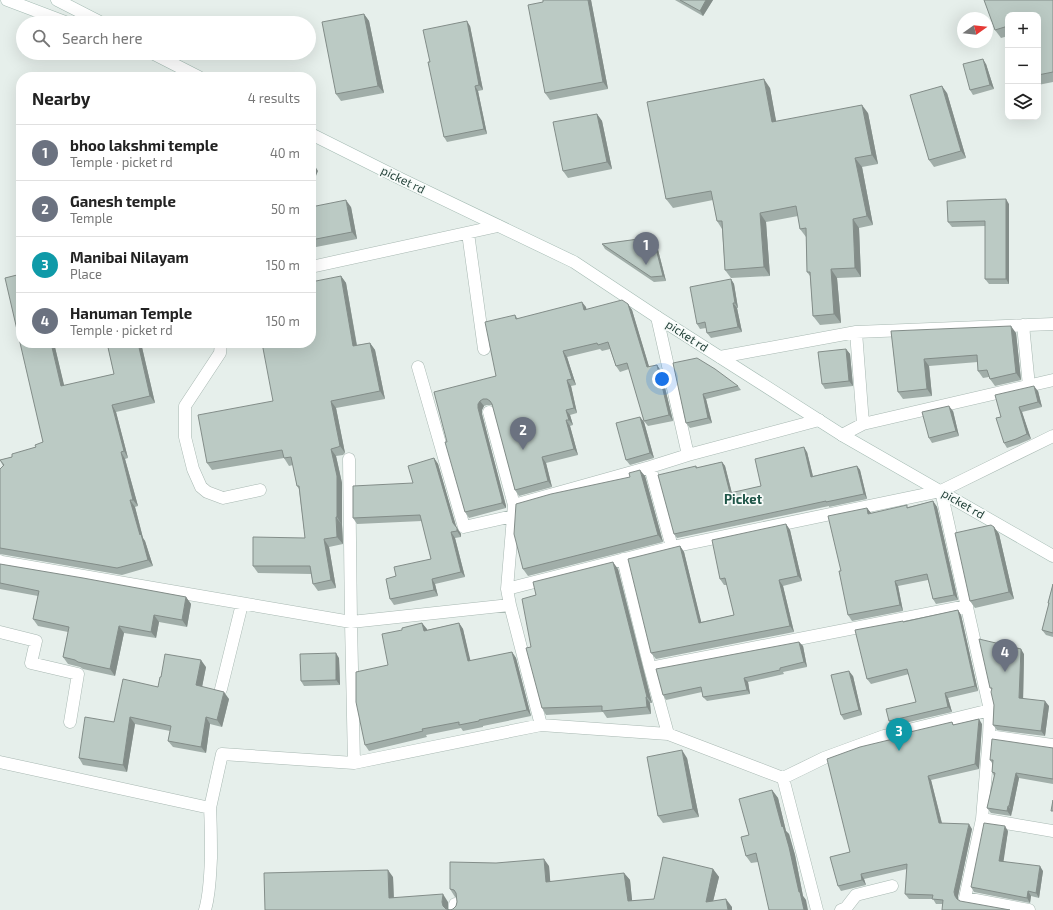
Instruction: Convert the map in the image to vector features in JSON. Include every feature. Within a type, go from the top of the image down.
[{"type":"street","points":[[7,0],[49,16]]},
{"type":"street","points":[[57,0],[88,16]]},
{"type":"street","points":[[166,60],[189,72]]},
{"type":"street","name":"picket rd","points":[[316,136],[574,262],[842,435],[1053,556]]},
{"type":"street","points":[[316,266],[498,226]]},
{"type":"street","points":[[468,233],[484,349]]},
{"type":"street","points":[[657,317],[688,455]]},
{"type":"street","points":[[720,357],[856,332],[1053,324]]},
{"type":"street","points":[[1023,325],[1029,386]]},
{"type":"street","points":[[856,332],[863,424]]},
{"type":"street","points":[[220,348],[220,353],[185,406],[186,437],[193,469],[201,487],[207,492],[223,498],[260,490]]},
{"type":"street","points":[[418,367],[464,527],[688,455],[820,420]]},
{"type":"street","points":[[842,435],[863,424],[1053,380]]},
{"type":"street","points":[[489,412],[514,510],[507,589],[541,726]]},
{"type":"street","points":[[507,589],[672,547],[941,491],[1053,436]]},
{"type":"street","points":[[349,459],[354,763]]},
{"type":"street","points":[[650,468],[672,547]]},
{"type":"street","points":[[941,491],[990,710],[982,819],[965,898],[1029,910]]},
{"type":"street","points":[[623,559],[668,734]]},
{"type":"street","points":[[0,560],[2,562],[351,622],[510,605]]},
{"type":"street","points":[[221,689],[242,604]]},
{"type":"street","points":[[650,668],[967,606]]},
{"type":"street","points":[[0,632],[36,642],[31,663],[78,674],[70,722]]},
{"type":"street","points":[[205,910],[209,896],[210,878],[210,808],[222,754],[354,763],[541,726],[668,734],[783,778],[824,758],[884,736],[990,710]]},
{"type":"street","points":[[989,736],[1053,745]]},
{"type":"street","points":[[0,762],[210,808]]},
{"type":"street","points":[[783,778],[817,910]]},
{"type":"street","points":[[982,819],[1053,831]]},
{"type":"street","points":[[841,910],[846,908],[856,895],[892,886]]},
{"type":"building","points":[[543,0],[588,0],[603,82],[545,93],[528,5],[543,2]]},
{"type":"building","points":[[680,0],[706,0],[700,11]]},
{"type":"building","points":[[984,0],[1053,0],[1053,72],[1041,74],[1041,12],[1005,12],[1005,27],[995,30],[993,25],[993,12],[988,12]]},
{"type":"building","points":[[364,14],[378,86],[336,94],[322,22]]},
{"type":"building","points":[[467,21],[479,85],[475,86],[484,129],[444,137],[428,62],[430,62],[423,30]]},
{"type":"building","points":[[983,59],[990,85],[970,90],[963,64]]},
{"type":"building","points":[[764,79],[772,122],[862,105],[872,155],[855,158],[867,216],[853,219],[855,268],[831,269],[834,314],[813,316],[810,272],[807,272],[806,228],[800,229],[796,206],[760,213],[764,267],[725,270],[722,221],[717,221],[711,191],[666,199],[647,102]]},
{"type":"building","points":[[942,86],[961,151],[929,160],[910,95]]},
{"type":"building","points":[[597,114],[607,162],[563,171],[553,122]]},
{"type":"building","points":[[1006,199],[1006,279],[985,279],[985,221],[948,222],[947,201]]},
{"type":"building","points":[[346,200],[352,232],[316,239],[316,206]]},
{"type":"building","points":[[653,237],[663,276],[651,277],[602,244]]},
{"type":"building","points":[[16,275],[16,325],[5,278]]},
{"type":"building","points":[[341,276],[353,346],[370,343],[380,391],[331,401],[340,446],[331,449],[337,476],[337,537],[324,539],[331,580],[313,584],[310,566],[253,566],[253,537],[305,538],[299,486],[297,486],[291,457],[284,458],[282,450],[207,463],[198,415],[273,401],[263,348],[316,348],[316,281]]},
{"type":"building","points":[[731,279],[735,303],[733,303],[738,327],[707,333],[705,322],[697,324],[690,287]]},
{"type":"building","points":[[622,300],[628,304],[647,367],[657,365],[669,415],[644,421],[627,363],[616,366],[608,342],[563,351],[572,379],[567,380],[574,408],[566,410],[569,420],[566,420],[574,449],[542,457],[548,481],[515,490],[492,404],[487,399],[483,399],[478,404],[478,408],[502,503],[465,512],[445,442],[447,442],[434,392],[496,376],[485,322],[515,315],[516,319],[582,302],[584,310]]},
{"type":"building","points":[[1011,326],[1016,373],[990,379],[987,370],[978,371],[977,355],[924,359],[927,389],[898,392],[891,331]]},
{"type":"building","points":[[21,348],[52,348],[61,386],[114,374],[108,348],[139,348],[150,396],[112,405],[124,451],[121,452],[133,500],[130,500],[148,560],[117,568],[0,548],[0,469],[4,465],[0,460],[12,457],[12,454],[36,447],[35,445],[43,442]]},
{"type":"building","points":[[846,349],[849,381],[822,384],[818,352]]},
{"type":"building","points":[[697,358],[738,386],[703,394],[708,418],[686,423],[673,363]]},
{"type":"building","points":[[1034,386],[1038,402],[1019,407],[1027,434],[1004,443],[996,418],[1001,417],[995,395]]},
{"type":"building","points":[[949,406],[956,431],[929,438],[922,412]]},
{"type":"building","points":[[640,417],[650,453],[626,460],[616,423]]},
{"type":"building","points":[[804,447],[811,477],[857,466],[864,494],[674,534],[658,475],[696,466],[696,468],[722,462],[730,493],[761,486],[755,459]]},
{"type":"building","points":[[434,458],[453,523],[457,528],[457,531],[451,532],[461,572],[432,579],[434,590],[390,599],[386,579],[396,576],[394,567],[431,559],[420,515],[353,518],[353,486],[413,483],[408,466]]},
{"type":"building","points":[[640,470],[658,535],[523,569],[514,534],[516,504],[551,494],[630,477],[629,473]]},
{"type":"building","points":[[933,501],[954,595],[933,599],[927,574],[895,581],[900,605],[848,615],[839,571],[841,571],[828,516],[867,508],[868,514],[907,505],[907,508]]},
{"type":"building","points":[[786,524],[798,576],[779,580],[790,626],[651,653],[628,559],[680,546],[699,623],[734,615],[725,578],[720,579],[712,540]]},
{"type":"building","points":[[991,525],[994,527],[1009,592],[970,601],[955,533]]},
{"type":"building","points":[[613,562],[647,697],[647,707],[602,711],[602,706],[542,708],[526,648],[531,647],[522,599],[536,595],[533,582]]},
{"type":"building","points":[[0,564],[186,597],[182,620],[154,615],[151,632],[119,626],[110,669],[78,662],[63,657],[69,627],[33,619],[39,591],[0,583]]},
{"type":"building","points":[[1053,584],[1053,633],[1042,630]]},
{"type":"building","points":[[958,610],[975,686],[945,693],[948,707],[889,721],[886,709],[916,702],[907,669],[867,679],[855,630],[903,622]]},
{"type":"building","points":[[422,623],[424,631],[459,623],[468,661],[512,652],[527,710],[459,725],[459,722],[422,729],[423,731],[365,745],[356,702],[356,672],[388,665],[382,634],[402,630],[402,628]]},
{"type":"building","points":[[979,639],[1021,649],[1019,698],[1045,701],[1041,731],[993,725],[994,705],[991,692],[992,688],[990,688]]},
{"type":"building","points":[[799,642],[804,662],[780,668],[780,670],[744,678],[747,690],[703,697],[701,687],[663,695],[656,669]]},
{"type":"building","points":[[336,653],[336,680],[301,681],[300,654]]},
{"type":"building","points":[[165,654],[201,660],[196,685],[224,692],[217,720],[206,717],[201,747],[168,741],[171,726],[130,717],[123,765],[79,758],[85,717],[114,722],[123,679],[158,687]]},
{"type":"building","points":[[849,671],[859,710],[841,715],[831,675]]},
{"type":"building","points":[[979,719],[975,764],[928,776],[939,823],[969,824],[954,892],[955,896],[960,901],[1010,910],[942,910],[943,900],[932,899],[933,895],[905,894],[907,864],[861,874],[862,880],[838,886],[830,857],[850,852],[827,759],[860,747],[893,739],[893,736],[952,722],[953,725]]},
{"type":"building","points":[[992,739],[1053,748],[1053,779],[1016,773],[1007,811],[987,808],[995,773],[992,772],[993,760],[990,760]]},
{"type":"building","points":[[682,750],[693,809],[658,816],[647,757]]},
{"type":"building","points":[[772,790],[789,847],[804,910],[769,910],[756,853],[746,856],[741,837],[749,835],[739,799]]},
{"type":"building","points":[[1053,800],[1053,811],[1051,811]]},
{"type":"building","points":[[984,823],[1005,826],[999,861],[1040,866],[1036,893],[1028,891],[1027,898],[971,887]]},
{"type":"building","points":[[663,857],[713,869],[706,902],[726,899],[728,910],[450,910],[456,906],[457,902],[456,893],[454,890],[450,889],[450,862],[496,863],[544,859],[546,882],[624,873],[628,901],[654,899]]},
{"type":"building","points":[[388,870],[389,898],[443,894],[443,906],[450,910],[265,910],[264,873]]},
{"type":"place","name":"bhoo lakshmi temple","points":[[646,265]]},
{"type":"place","name":"Ganesh temple","points":[[523,450]]},
{"type":"place","name":"Hanuman Temple","points":[[1005,672]]},
{"type":"place","name":"Manibai Nilayam","points":[[899,751]]},
{"type":"district","name":"Picket","points":[[743,499]]}]
